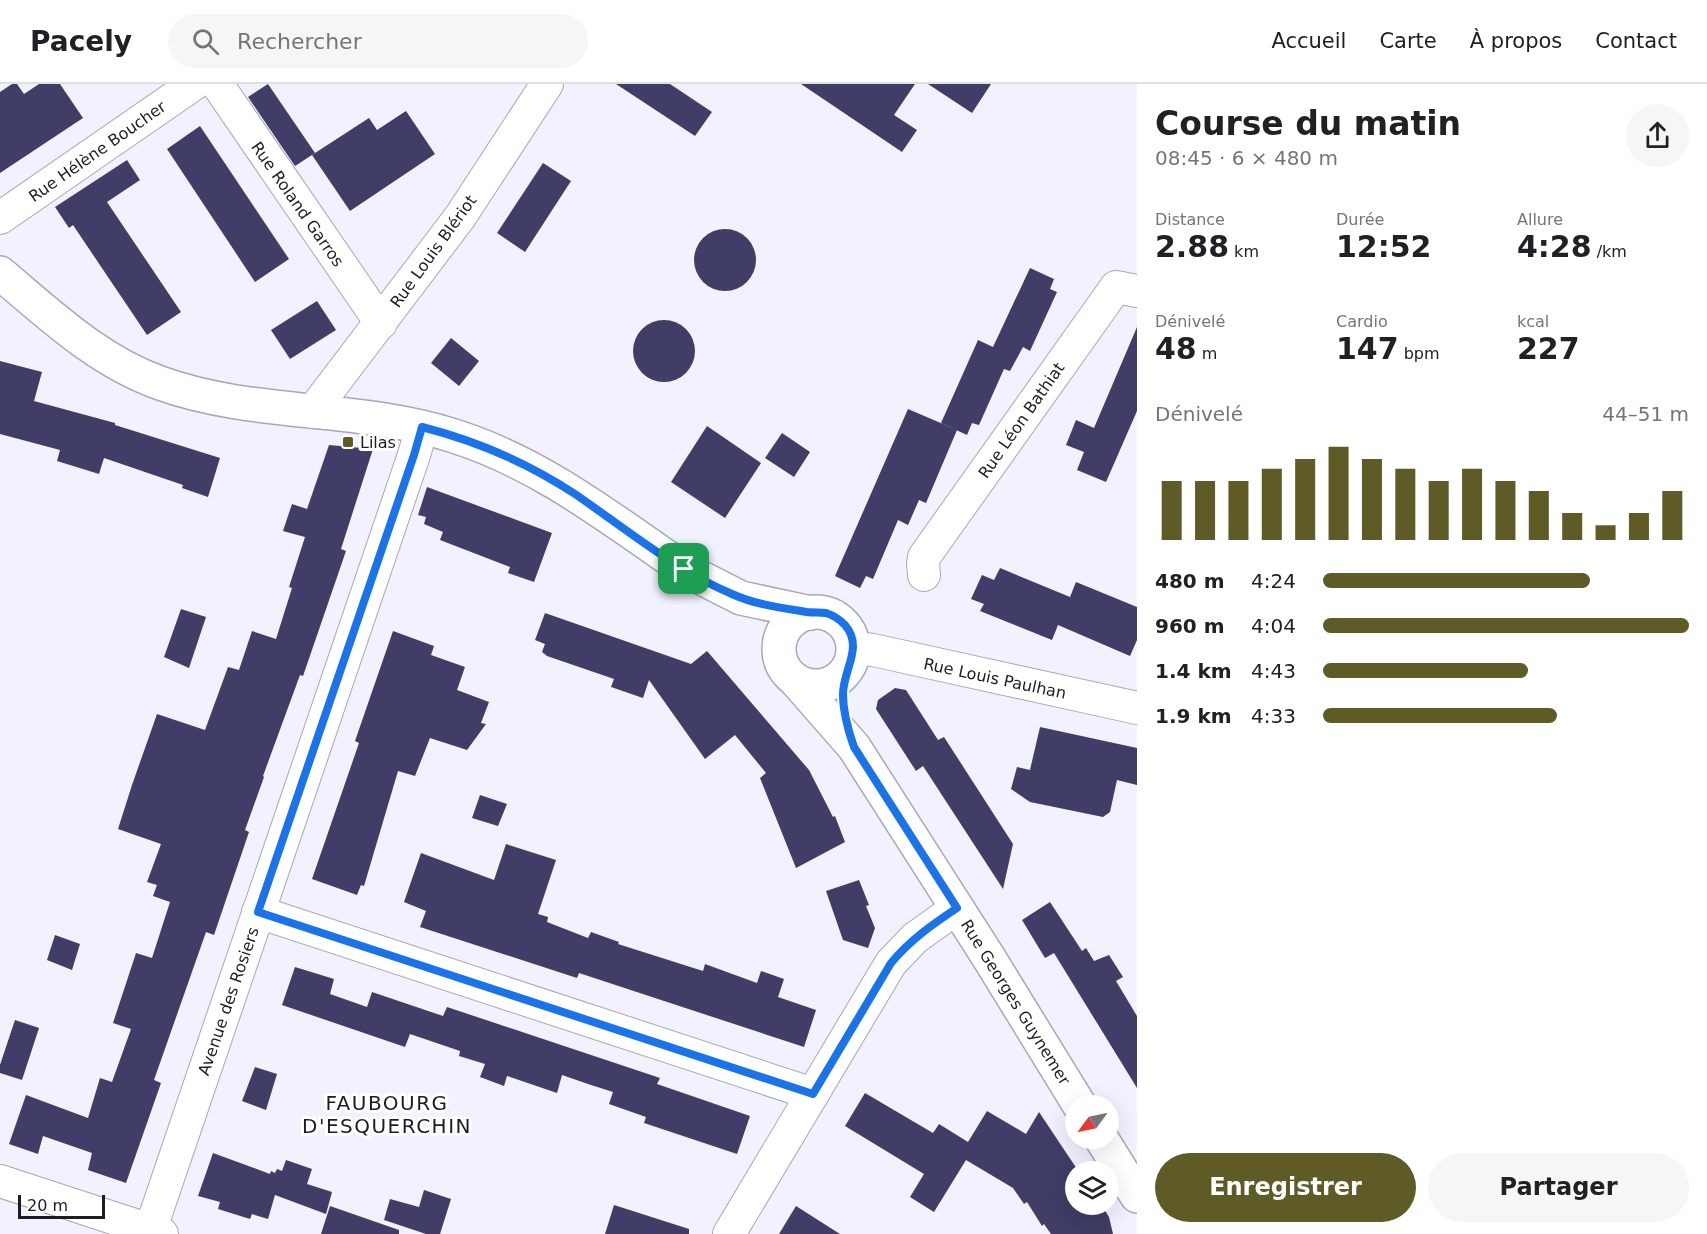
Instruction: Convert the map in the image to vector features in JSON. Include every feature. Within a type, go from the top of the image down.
[{"type":"main road","name":"Rue Georges Guynemer","points":[[0,273],[73,335],[135,373],[178,389],[212,398],[385,420],[422,427],[481,445],[542,474],[684,569],[741,598],[811,613]]},
{"type":"main road","name":"Rue Georges Guynemer","points":[[684,569],[712,593],[760,626],[789,670],[854,747],[1073,1095]]},
{"type":"main road","points":[[811,613],[824,613],[840,621],[848,630],[850,659],[838,680],[822,686],[809,686],[789,670],[780,639],[794,619],[811,613]]},
{"type":"main road","name":"Rue Georges Guynemer","points":[[850,659],[843,692],[844,715],[854,747]]},
{"type":"main road","points":[[1108,1149],[1137,1196]]},
{"type":"street","name":"Rue Hélène Boucher","points":[[0,218],[194,84]]},
{"type":"street","name":"Rue Roland Garros","points":[[217,84],[381,323]]},
{"type":"street","name":"Rue Louis Blériot","points":[[312,412],[460,217],[547,84]]},
{"type":"street","name":"Rue Léon Bathiat","points":[[924,575],[922,564],[924,557],[1116,287],[1137,291]]},
{"type":"street","name":"Avenue des Rosiers","points":[[154,1233],[258,912],[422,427]]},
{"type":"street","name":"Rue Louis Paulhan","points":[[850,659],[873,650],[1137,708]]},
{"type":"street","points":[[729,1234],[891,963],[927,928],[957,908]]},
{"type":"street","points":[[258,912],[813,1094]]},
{"type":"street","points":[[0,1181],[154,1233]]},
{"type":"building","points":[[12,84],[17,84],[24,94],[39,84],[60,84],[83,118],[0,173],[0,92]]},
{"type":"building","points":[[268,84],[315,153],[295,166],[248,97]]},
{"type":"building","points":[[616,84],[670,84],[712,112],[695,136]]},
{"type":"building","points":[[801,84],[915,84],[894,115],[917,130],[902,152]]},
{"type":"building","points":[[928,84],[991,84],[972,113]]},
{"type":"building","points":[[406,111],[435,154],[350,211],[312,155],[369,118],[377,130]]},
{"type":"building","points":[[200,126],[289,259],[255,282],[167,149]]},
{"type":"building","points":[[127,160],[140,180],[107,202],[181,312],[147,335],[73,225],[69,228],[55,207]]},
{"type":"building","points":[[543,163],[571,181],[525,252],[497,233]]},
{"type":"building","points":[[725,229],[737,231],[747,238],[754,248],[756,260],[754,272],[747,282],[737,289],[725,291],[713,289],[703,282],[696,272],[694,260],[696,248],[703,238],[713,231]]},
{"type":"building","points":[[1030,268],[1054,279],[1050,289],[1057,292],[1030,351],[1023,347],[1010,371],[1004,369],[979,425],[972,423],[967,435],[941,423],[978,340],[993,347]]},
{"type":"building","points":[[317,301],[336,330],[290,359],[271,330]]},
{"type":"building","points":[[664,320],[676,322],[686,329],[693,339],[695,351],[693,363],[686,373],[676,380],[664,382],[652,380],[642,373],[635,363],[633,351],[635,339],[642,329],[652,322]]},
{"type":"building","points":[[1137,327],[1137,411],[1106,482],[1077,470],[1084,452],[1066,445],[1076,420],[1094,428]]},
{"type":"building","points":[[451,338],[479,361],[459,386],[431,363]]},
{"type":"building","points":[[0,361],[42,372],[34,401],[115,423],[115,425],[220,458],[208,497],[182,488],[183,485],[104,458],[99,474],[57,461],[60,450],[0,434]]},
{"type":"building","points":[[908,409],[957,430],[926,503],[919,500],[908,525],[898,520],[873,579],[866,576],[860,588],[835,576]]},
{"type":"building","points":[[707,426],[761,463],[725,518],[671,482]]},
{"type":"building","points":[[782,433],[810,452],[794,477],[765,458]]},
{"type":"building","points":[[329,445],[373,449],[341,549],[346,551],[303,676],[300,675],[263,776],[245,830],[249,832],[214,935],[206,932],[154,1080],[161,1083],[126,1183],[88,1170],[92,1153],[43,1136],[38,1154],[9,1144],[26,1095],[88,1118],[100,1078],[112,1082],[131,1029],[113,1023],[136,953],[152,958],[170,902],[153,896],[157,885],[147,882],[161,844],[118,829],[132,785],[157,714],[205,730],[228,667],[239,670],[252,631],[276,639],[305,537],[283,531],[292,504],[307,509]]},
{"type":"building","points":[[427,487],[552,533],[534,582],[508,573],[510,567],[440,540],[443,532],[424,524],[426,517],[418,515]]},
{"type":"building","points":[[1000,568],[1070,597],[1076,582],[1137,607],[1137,640],[1130,656],[1058,625],[1052,640],[980,611],[984,604],[971,599],[982,575],[994,580]]},
{"type":"building","points":[[181,609],[206,617],[189,668],[164,657]]},
{"type":"building","points":[[545,613],[691,664],[707,651],[809,770],[833,817],[835,816],[845,842],[796,868],[760,778],[766,773],[735,735],[705,759],[649,680],[643,698],[611,687],[614,679],[547,656],[542,652],[545,644],[535,640]]},
{"type":"building","points":[[393,631],[434,646],[431,655],[465,667],[457,690],[489,702],[481,723],[486,724],[467,750],[430,738],[415,776],[398,771],[364,886],[361,885],[357,895],[312,879],[359,743],[355,741]]},
{"type":"building","points":[[895,688],[906,690],[938,740],[944,737],[1013,844],[1003,889],[923,766],[916,771],[876,709],[878,700]]},
{"type":"building","points":[[1040,727],[1137,748],[1137,785],[1117,780],[1110,812],[1103,817],[1030,802],[1011,789],[1017,767],[1030,770]]},
{"type":"building","points":[[480,795],[507,804],[498,826],[472,818]]},
{"type":"building","points":[[506,844],[556,860],[538,914],[548,917],[547,922],[588,938],[591,932],[619,942],[618,944],[703,971],[705,964],[757,983],[761,971],[784,979],[778,997],[816,1010],[804,1047],[579,973],[577,978],[420,927],[426,911],[404,902],[421,853],[494,880]]},
{"type":"building","points":[[859,880],[875,928],[868,948],[843,940],[826,891]]},
{"type":"building","points":[[1050,902],[1082,951],[1086,948],[1094,961],[1109,955],[1123,977],[1116,981],[1137,1016],[1137,1088],[1054,953],[1045,958],[1022,920]]},
{"type":"building","points":[[55,935],[80,944],[72,970],[47,960]]},
{"type":"building","points":[[295,967],[334,979],[330,994],[367,1007],[372,992],[443,1016],[447,1007],[660,1078],[657,1084],[750,1116],[737,1154],[644,1123],[646,1117],[609,1104],[613,1092],[562,1075],[557,1093],[507,1076],[504,1086],[480,1077],[485,1064],[459,1056],[460,1051],[410,1034],[405,1047],[282,1005]]},
{"type":"building","points":[[15,1020],[39,1028],[22,1080],[0,1073],[0,1065]]},
{"type":"building","points":[[255,1067],[277,1074],[266,1110],[242,1101]]},
{"type":"building","points":[[865,1093],[933,1133],[939,1124],[968,1142],[987,1111],[1026,1134],[1039,1112],[1072,1161],[1065,1161],[1065,1215],[1108,1215],[1113,1234],[1051,1234],[1044,1224],[1042,1226],[1027,1202],[1024,1204],[1013,1188],[966,1160],[934,1212],[910,1197],[924,1174],[845,1126]]},
{"type":"building","points":[[213,1153],[270,1174],[271,1171],[275,1173],[277,1169],[282,1171],[286,1160],[312,1169],[307,1184],[332,1192],[326,1214],[275,1195],[268,1219],[252,1214],[250,1219],[218,1209],[220,1202],[198,1196]]},
{"type":"building","points":[[424,1190],[451,1199],[440,1234],[426,1234],[384,1220],[390,1199],[419,1207]]},
{"type":"building","points":[[614,1205],[689,1229],[689,1234],[605,1234]]},
{"type":"building","points":[[330,1206],[399,1230],[399,1234],[321,1234]]},
{"type":"building","points":[[796,1206],[840,1234],[779,1234]]},
{"type":"place","name":"Lilas","points":[[348,442]]},
{"type":"district","name":"FAUBOURG D'ESQUERCHIN","points":[[387,1114]]},
{"type":"route","points":[[422,427],[481,445],[542,474],[684,569],[741,598],[777,607],[824,613],[844,625],[851,636],[854,648],[843,692],[844,715],[854,747],[957,908],[927,928],[891,963],[813,1094],[258,912],[422,427]]}]
